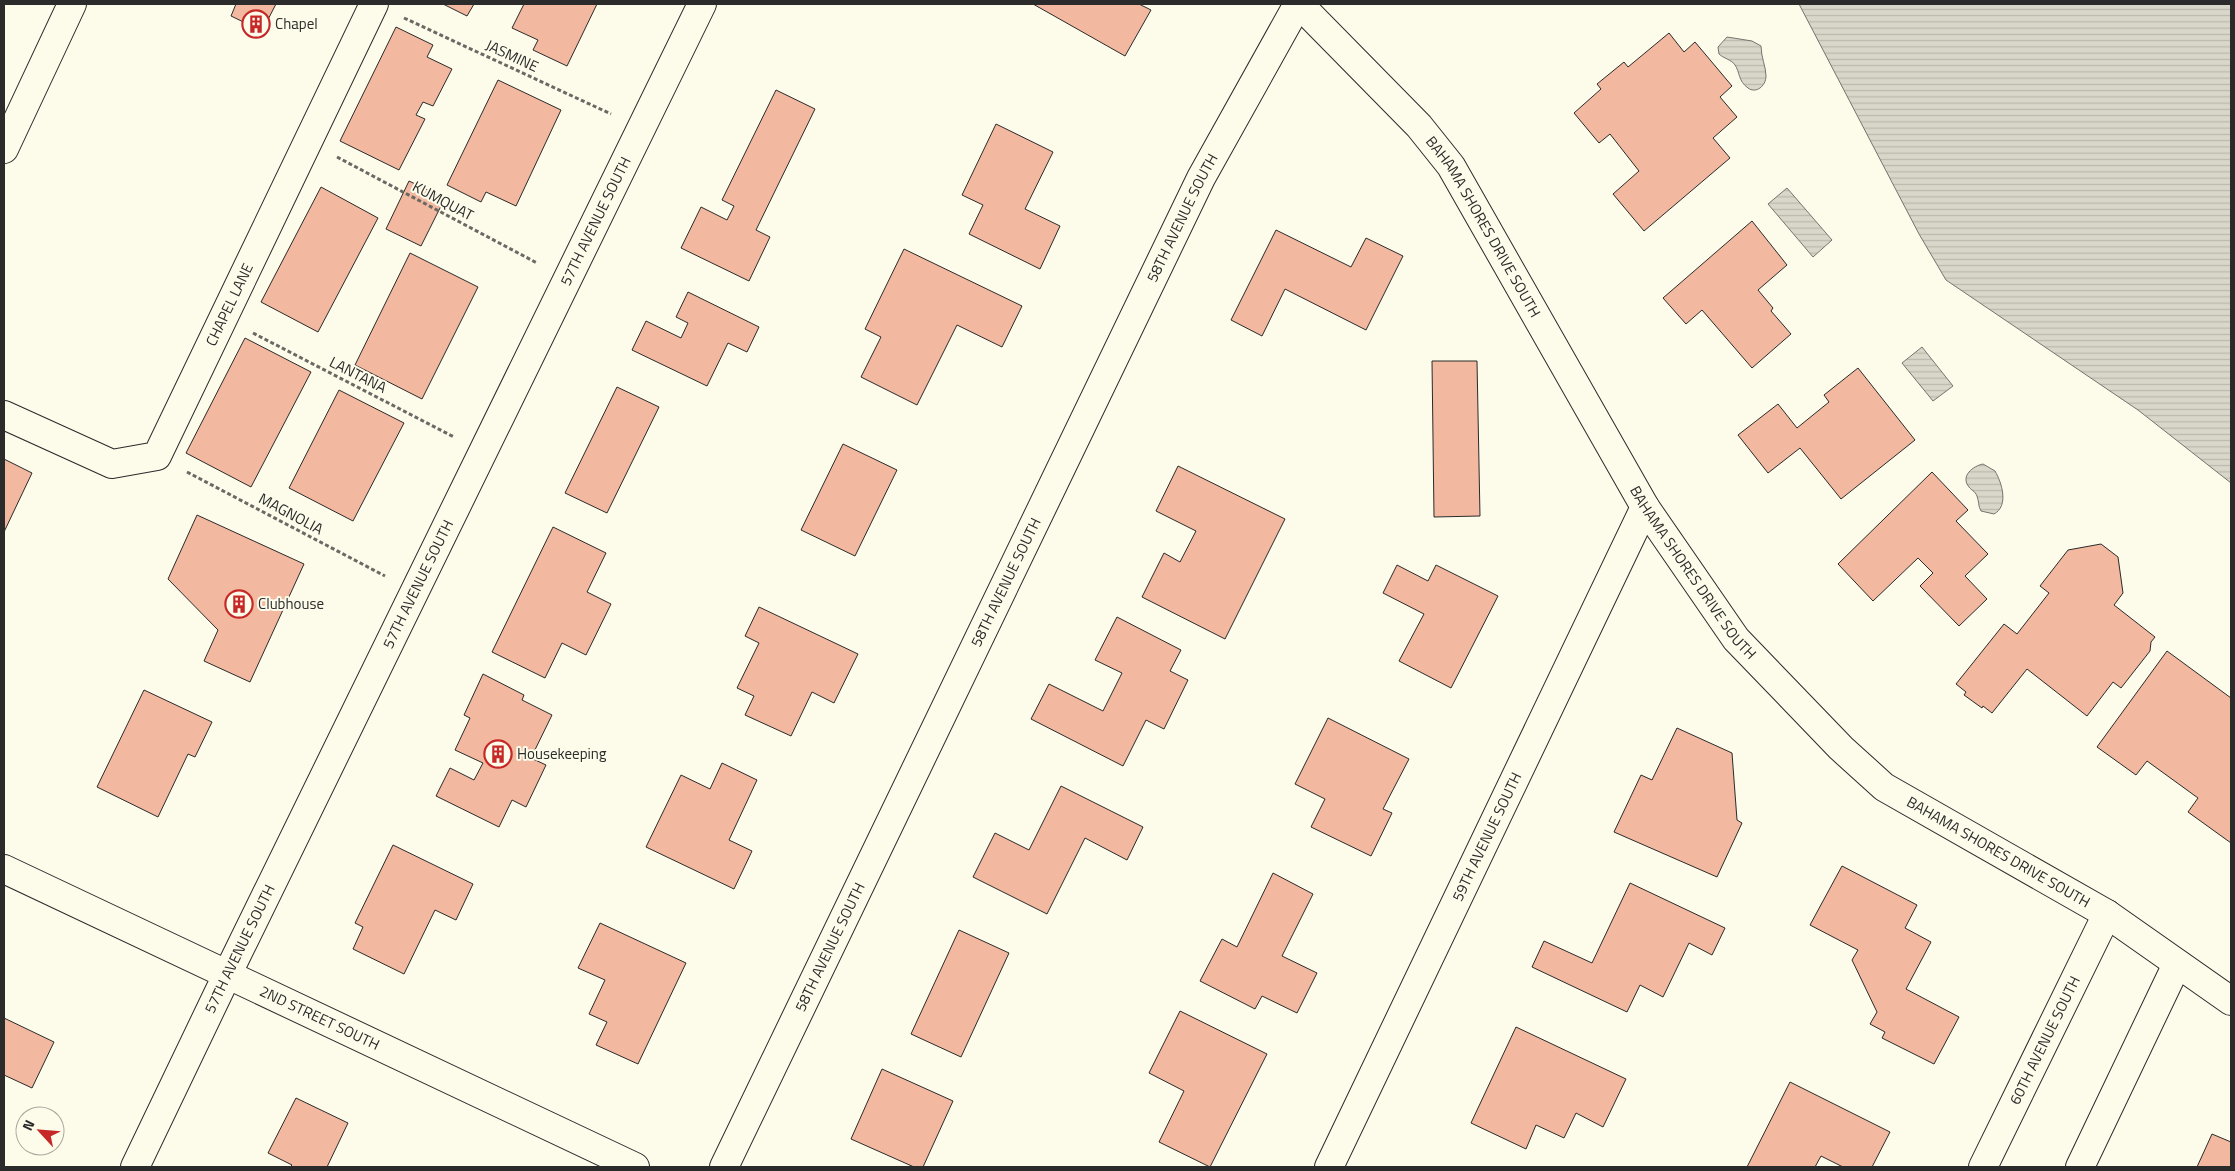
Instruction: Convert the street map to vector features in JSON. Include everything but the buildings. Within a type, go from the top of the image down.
[{"type":"street","points":[[4,149],[72,4]]},
{"type":"street","name":"CHAPEL LANE","points":[[157,456],[374,4]]},
{"type":"street","name":"57TH AVENUE SOUTH","points":[[135,1167],[702,4]]},
{"type":"street","name":"BAHAMA SHORES DRIVE SOUTH","points":[[1298,4],[1419,126],[1451,166],[1645,507],[1736,639],[1841,748],[1884,787],[2107,914],[2231,1001]]},
{"type":"street","name":"58TH AVENUE SOUTH","points":[[724,1167],[1201,178],[1298,4]]},
{"type":"street","points":[[4,415],[112,464],[157,456]]},
{"type":"street","name":"59TH AVENUE SOUTH","points":[[1329,1167],[1645,507]]},
{"type":"street","name":"2ND STREET SOUTH","points":[[4,869],[635,1167]]},
{"type":"street","name":"60TH AVENUE SOUTH","points":[[1983,1167],[2107,914]]},
{"type":"street","points":[[2080,1167],[2177,964]]},
{"type":"path","name":"JASMINE","points":[[374,4],[641,128]]},
{"type":"path","name":"KUMQUAT","points":[[308,142],[568,279]]},
{"type":"path","name":"LANTANA","points":[[223,318],[483,452]]},
{"type":"path","name":"MAGNOLIA","points":[[157,456],[414,592]]},
{"type":"shaded area","points":[[1799,4],[2231,4],[2231,483],[2138,410],[1946,280],[1919,234]]},
{"type":"shaded area","points":[[1727,37],[1752,41],[1761,46],[1766,80],[1760,88],[1751,90],[1748,88],[1742,82],[1734,63],[1719,54],[1718,47]]},
{"type":"shaded area","points":[[1787,188],[1832,240],[1813,257],[1768,204]]},
{"type":"shaded area","points":[[1922,347],[1953,386],[1933,401],[1902,363]]},
{"type":"shaded area","points":[[1983,464],[1995,471],[2002,488],[2003,500],[1999,510],[1994,514],[1981,511],[1978,498],[1966,479],[1972,469]]},
{"type":"place","name":"Chapel","points":[[256,24]]},
{"type":"place","name":"Clubhouse","points":[[239,604]]},
{"type":"place","name":"Housekeeping","points":[[498,754]]}]
